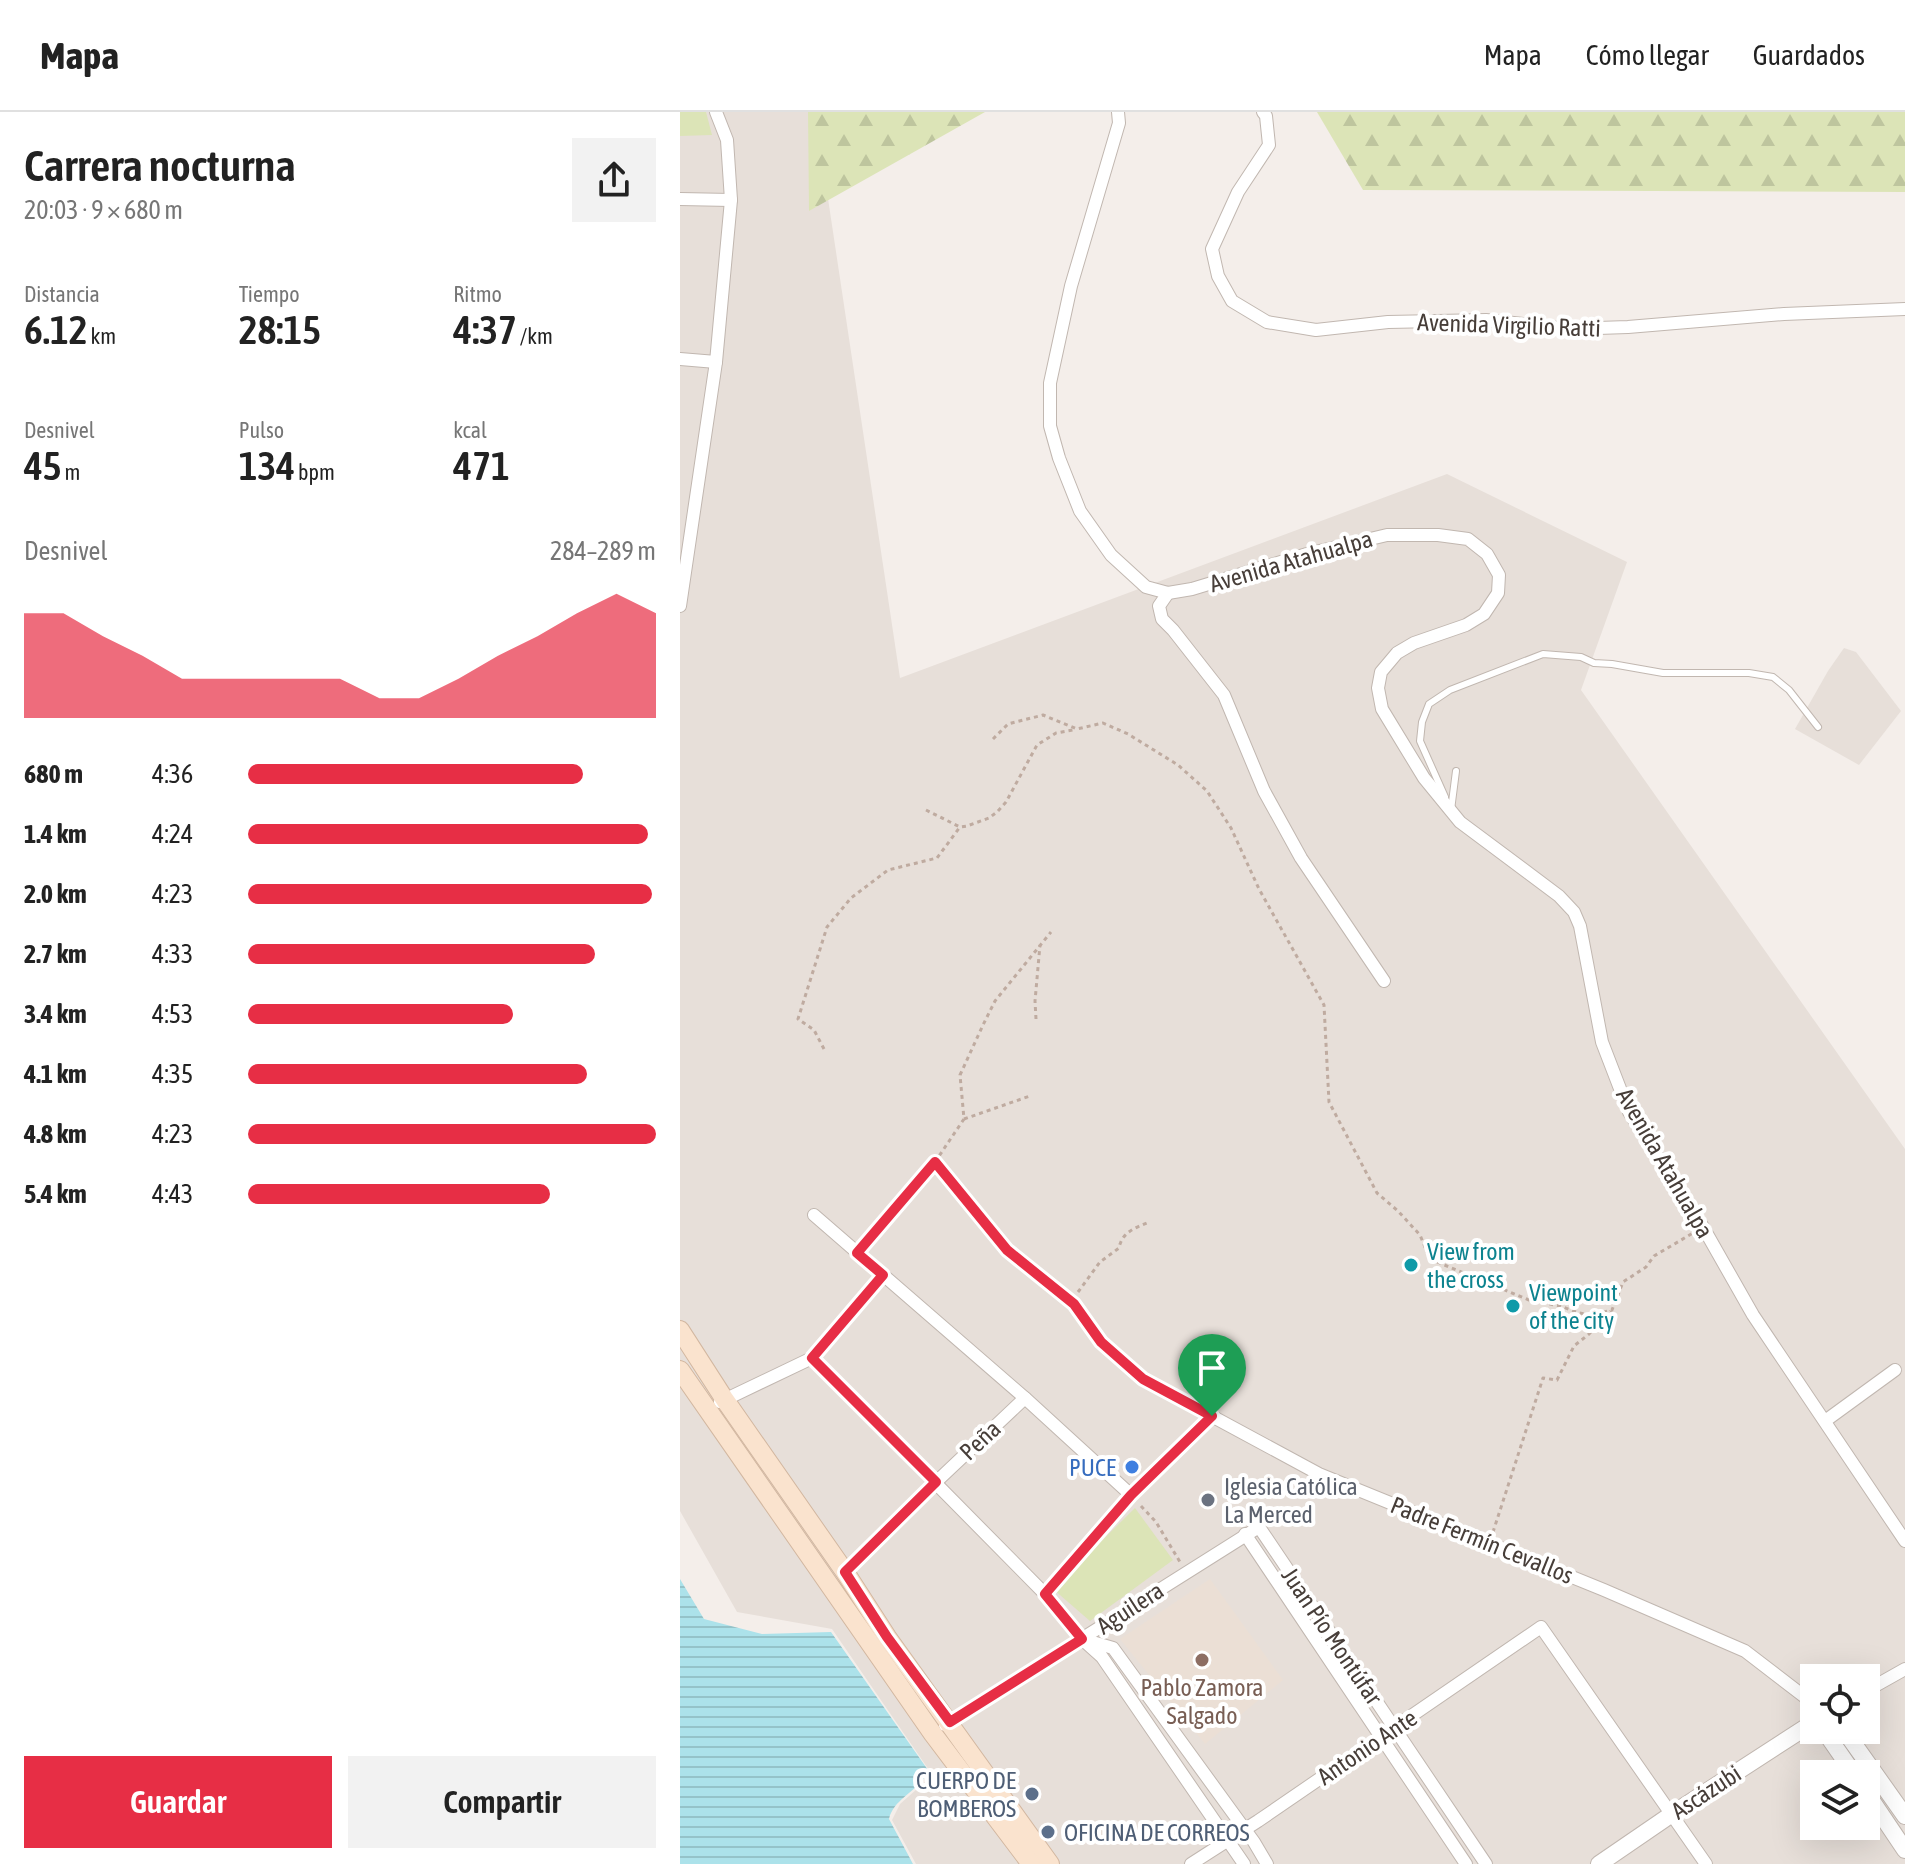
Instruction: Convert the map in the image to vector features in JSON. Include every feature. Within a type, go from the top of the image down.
[{"type":"main road","points":[[680,1330],[887,1637],[1050,1864]]},
{"type":"main road","points":[[680,1370],[933,1734],[1031,1864]]},
{"type":"street","points":[[680,606],[716,362],[731,200],[727,140],[716,112]]},
{"type":"street","points":[[1118,112],[1119,123],[1071,286],[1050,383],[1050,426],[1059,458],[1080,511],[1111,555],[1146,587],[1168,593],[1159,606],[1162,619],[1224,695],[1264,791],[1293,845],[1384,981]]},
{"type":"street","name":"Avenida Virgilio Ratti","points":[[1263,112],[1269,145],[1238,192],[1212,249],[1218,276],[1232,301],[1267,322],[1316,330],[1388,322],[1486,320],[1568,329],[1905,309]]},
{"type":"street","points":[[680,199],[731,200]]},
{"type":"street","points":[[680,359],[716,362]]},
{"type":"street","name":"Avenida Atahualpa","points":[[1168,593],[1387,535],[1438,535],[1468,539],[1487,554],[1499,575],[1498,593],[1484,614],[1466,625],[1414,643],[1397,653],[1381,672],[1378,688],[1382,709],[1424,778],[1460,822],[1559,896],[1574,912],[1580,926],[1602,1042],[1629,1112],[1703,1227],[1753,1315],[1905,1541]]},
{"type":"street","points":[[814,1215],[1025,1398],[1131,1495],[1045,1594]]},
{"type":"street","name":"Padre Fermín Cevallos","points":[[1007,1250],[1074,1304],[1101,1342],[1143,1379],[1319,1474],[1745,1651],[1800,1693]]},
{"type":"street","points":[[706,1407],[812,1358],[883,1275]]},
{"type":"street","points":[[812,1358],[1045,1594],[1082,1639],[1102,1657],[1244,1864]]},
{"type":"street","points":[[1825,1421],[1895,1370]]},
{"type":"street","name":"Peña","points":[[936,1482],[1025,1398]]},
{"type":"street","points":[[845,1572],[936,1482]]},
{"type":"street","name":"Aguilera","points":[[933,1734],[1259,1527]]},
{"type":"street","name":"Juan Pío Montúfar","points":[[1259,1527],[1486,1864]]},
{"type":"street","name":"Juan Pío Montúfar","points":[[1245,1534],[1466,1864]]},
{"type":"street","name":"Antonio Ante","points":[[1191,1864],[1541,1627],[1672,1814]]},
{"type":"street","points":[[1082,1639],[1113,1648],[1267,1864]]},
{"type":"street","points":[[1880,1683],[1905,1669]]},
{"type":"street","name":"Ascázubi","points":[[1599,1864],[1800,1731]]},
{"type":"street","points":[[1854,1744],[1905,1816]]},
{"type":"street","points":[[1880,1813],[1905,1850]]},
{"type":"street","points":[[1672,1814],[1706,1864]]},
{"type":"lane","points":[[1451,810],[1420,741],[1422,722],[1429,704],[1450,690],[1543,654],[1581,657],[1594,663],[1663,673],[1749,673],[1773,677],[1789,690],[1818,727]]},
{"type":"lane","points":[[1451,810],[1456,771]]},
{"type":"path","points":[[993,739],[1008,724],[1043,715],[1077,729]]},
{"type":"path","points":[[926,810],[960,827],[989,818],[1006,802],[1037,745],[1056,733],[1103,723],[1128,734],[1178,765],[1207,791],[1231,828],[1259,889],[1324,1005],[1329,1102],[1377,1193],[1420,1235],[1430,1259],[1529,1300],[1593,1315],[1612,1310]]},
{"type":"path","points":[[824,1049],[814,1030],[798,1019],[827,927],[851,898],[888,870],[937,858],[960,827]]},
{"type":"path","points":[[964,1119],[960,1075],[995,1001],[1051,932]]},
{"type":"path","points":[[1036,1019],[1040,945]]},
{"type":"path","points":[[857,1253],[935,1162],[964,1119],[1030,1096]]},
{"type":"path","points":[[935,1162],[1007,1250]]},
{"type":"path","points":[[1074,1304],[1079,1291],[1100,1262],[1119,1248],[1120,1240],[1129,1231],[1149,1222]]},
{"type":"path","points":[[1489,1543],[1543,1378],[1557,1380],[1574,1346],[1612,1310],[1623,1282],[1646,1267],[1654,1256],[1703,1227]]},
{"type":"path","points":[[1186,1573],[1156,1522],[1131,1495],[1212,1416]]},
{"type":"shaded area","points":[[680,112],[815,112],[900,678],[1447,474],[1627,562],[1581,690],[1905,1149],[1905,1864],[916,1864],[892,1820],[900,1804],[926,1781],[929,1770],[832,1629],[737,1612],[680,1511]]},
{"type":"shaded area","points":[[1844,648],[1856,652],[1901,711],[1859,765],[1795,729]]},
{"type":"shaded area","name":"Pablo Zamora Salgado","points":[[1210,1579],[1283,1680],[1205,1744],[1120,1639]]},
{"type":"green space","points":[[680,112],[706,112],[712,135],[680,136]]},
{"type":"green space","points":[[808,112],[985,112],[809,211]]},
{"type":"green space","points":[[1317,112],[1905,112],[1905,192],[1363,190]]},
{"type":"green space","points":[[1135,1508],[1173,1560],[1090,1621],[1053,1589]]},
{"type":"water","points":[[680,1579],[704,1619],[762,1634],[831,1632],[928,1770],[920,1783],[896,1805],[889,1819],[913,1864],[680,1864]]},
{"type":"place","name":"View from the cross","points":[[1411,1265]]},
{"type":"place","name":"Viewpoint of the city","points":[[1513,1306]]},
{"type":"place","name":"PUCE","points":[[1132,1467]]},
{"type":"place","name":"Iglesia Católica La Merced","points":[[1208,1500]]},
{"type":"place","name":"Pablo Zamora Salgado","points":[[1202,1660]]},
{"type":"place","name":"CUERPO DE BOMBEROS","points":[[1032,1794]]},
{"type":"place","name":"OFICINA DE CORREOS","points":[[1048,1832]]},
{"type":"route","points":[[935,1162],[1007,1250],[1074,1304],[1101,1342],[1143,1379],[1212,1416],[1131,1495],[1045,1594],[1082,1639],[950,1722],[887,1637],[845,1572],[936,1482],[812,1358],[883,1275],[857,1253],[935,1162]]}]
